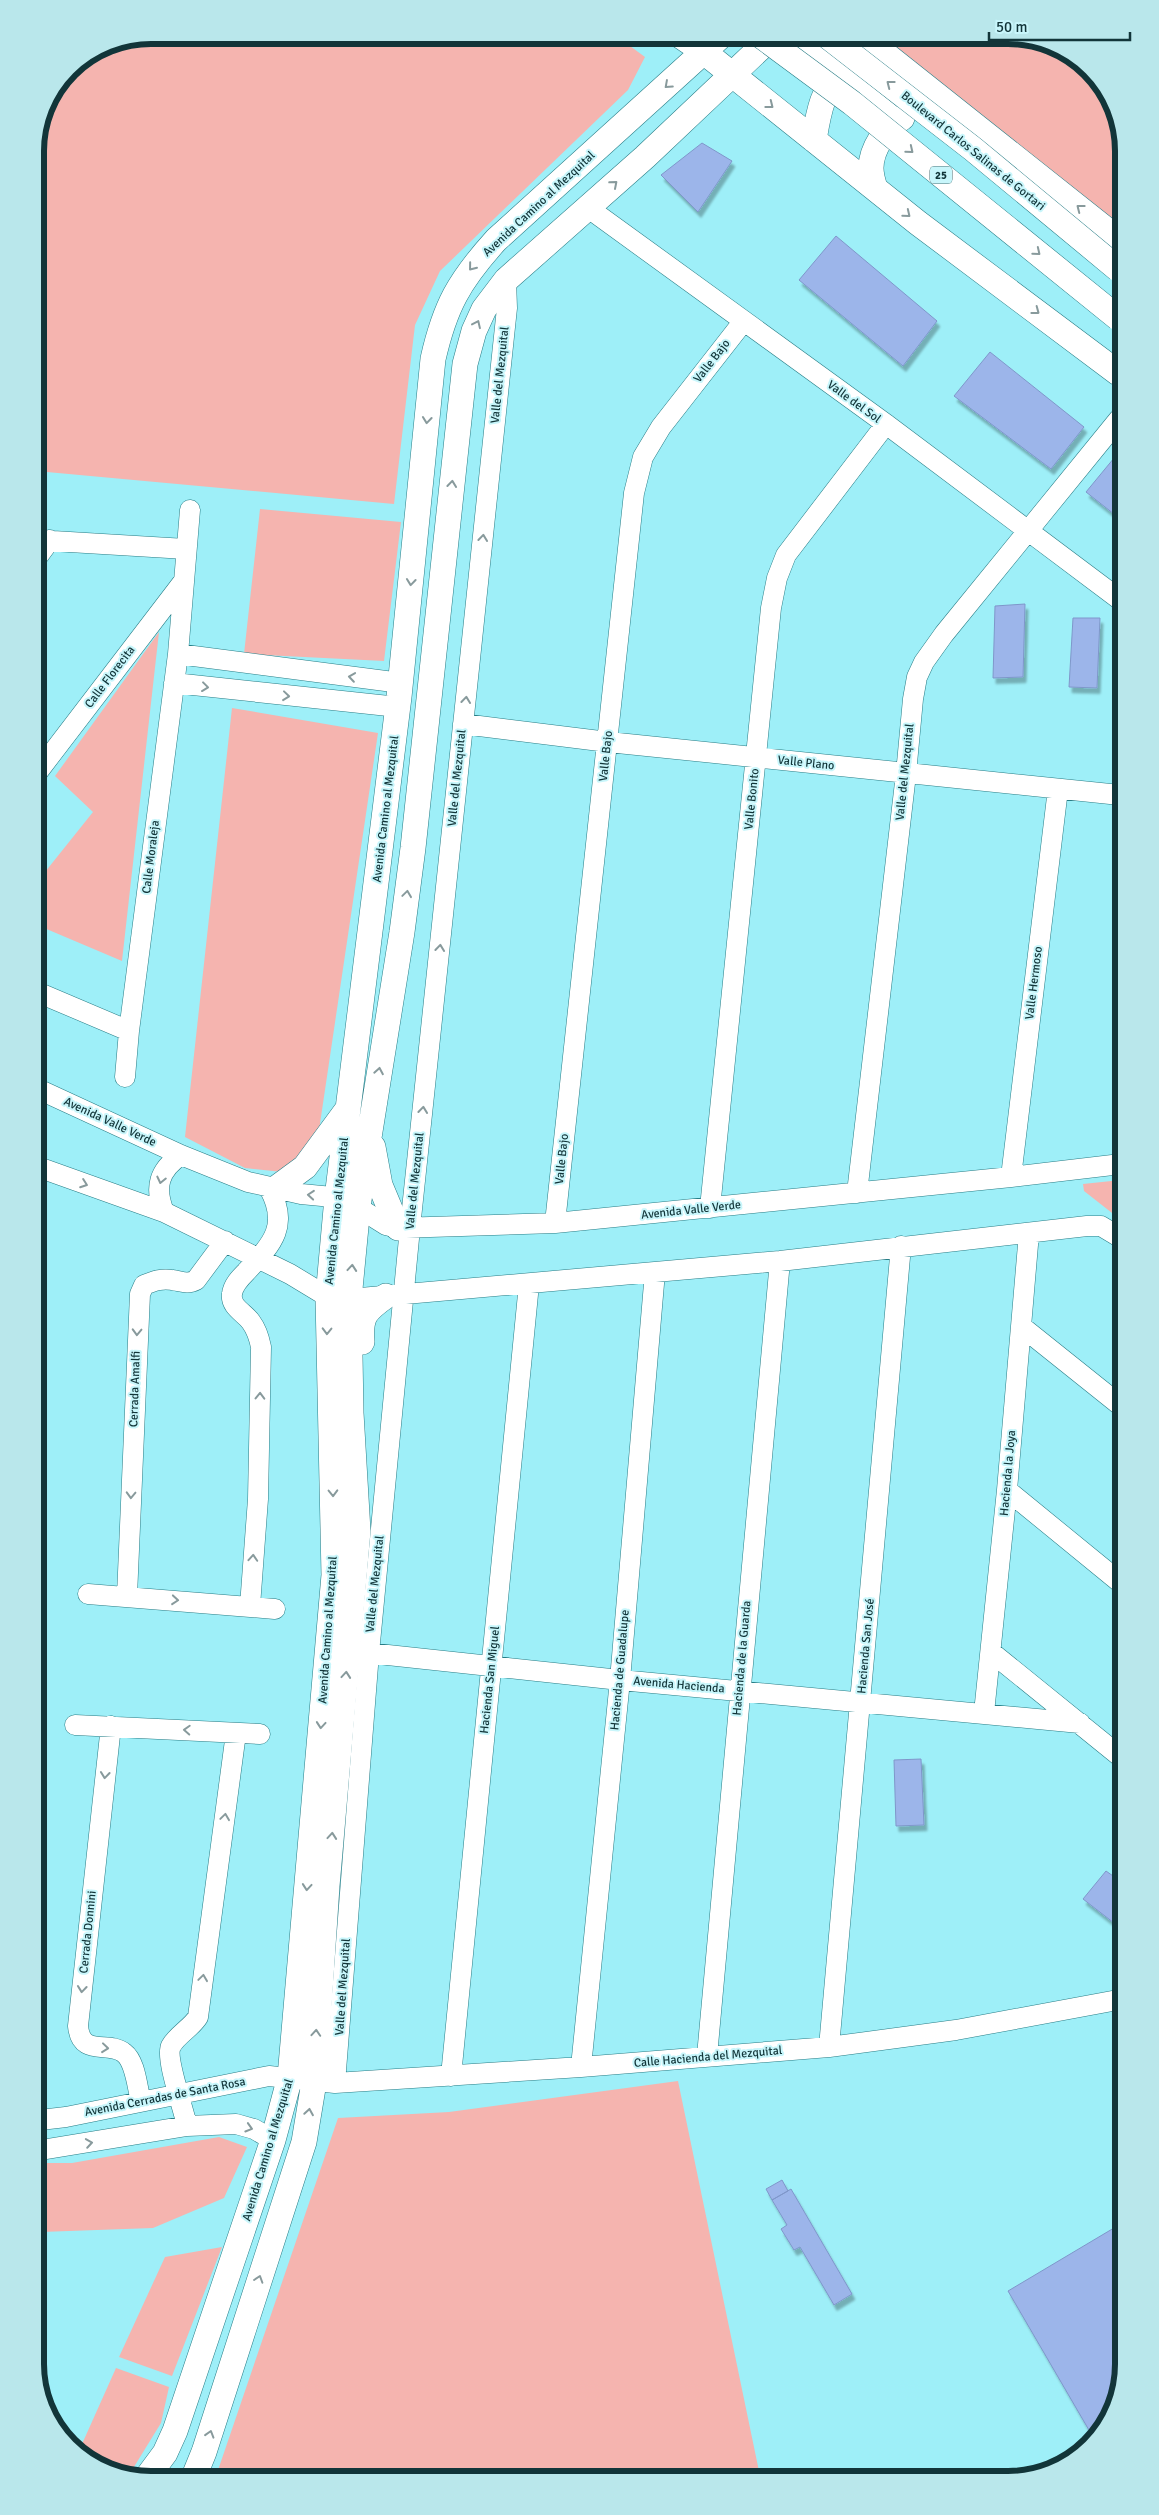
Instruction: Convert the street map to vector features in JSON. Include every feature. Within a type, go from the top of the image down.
[{"type":"main road","points":[[692,44],[918,223],[1115,371]]},
{"type":"main road","name":"Avenida Camino al Mezquital","points":[[152,2471],[166,2453],[175,2431],[273,2140],[313,2081],[334,1575],[331,1411],[327,1340],[338,1298],[348,1202],[348,1108],[376,896],[399,695],[433,359],[440,326],[454,296],[470,269],[496,240],[712,44]]},
{"type":"main road","name":"Avenida Camino al Mezquital","points":[[348,1202],[370,1119],[402,932],[465,364],[474,331],[484,309],[506,280],[645,157],[765,44]]},
{"type":"main road","name":"25","points":[[772,44],[852,104],[1115,316]]},
{"type":"main road","points":[[799,44],[896,122]]},
{"type":"main road","name":"Boulevard Carlos Salinas de Gortari","points":[[838,44],[973,149],[1115,267]]},
{"type":"main road","points":[[872,44],[1115,237]]},
{"type":"main road","points":[[814,140],[820,106],[838,75],[857,61],[880,51]]},
{"type":"main road","points":[[875,188],[870,167],[875,150],[886,131],[896,122],[921,108],[947,103]]},
{"type":"main road","points":[[425,725],[421,698],[432,672]]},
{"type":"main road","points":[[399,695],[411,688],[421,698]]},
{"type":"main road","points":[[272,1188],[305,1167],[348,1108]]},
{"type":"main road","points":[[370,1119],[374,1164],[385,1201],[404,1228]]},
{"type":"main road","points":[[358,1531],[367,1484],[369,1454],[361,1325],[366,1311],[395,1295]]},
{"type":"main road","name":"Avenida Camino al Mezquital","points":[[196,2471],[204,2452],[304,2142],[313,2081],[327,1886],[358,1531],[351,1412],[338,1298]]},
{"type":"street","name":"Valle del Sol","points":[[587,207],[886,424],[1115,596]]},
{"type":"street","name":"Valle del Mezquital","points":[[313,2081],[369,1653],[395,1295],[463,724],[507,308],[506,280]]},
{"type":"street","name":"Valle Bajo","points":[[555,1223],[634,493],[643,458],[662,427],[743,322]]},
{"type":"street","name":"Valle Bonito","points":[[710,1208],[771,608],[777,578],[786,555],[886,424]]},
{"type":"street","name":"Valle del Mezquital","points":[[857,1193],[917,677],[924,662],[1115,425]]},
{"type":"street","name":"Calle Moraleja","points":[[125,1077],[129,1031],[178,654],[190,510]]},
{"type":"street","points":[[44,540],[186,549]]},
{"type":"street","name":"Calle Florecita","points":[[44,764],[183,582]]},
{"type":"street","points":[[178,654],[267,665],[399,695]]},
{"type":"street","points":[[263,694],[267,665]]},
{"type":"street","points":[[174,684],[263,694],[399,695]]},
{"type":"street","name":"Valle Plano","points":[[463,724],[608,742],[906,774],[1058,790],[1115,794]]},
{"type":"street","name":"Valle Hermoso","points":[[1011,1177],[1058,790]]},
{"type":"street","points":[[44,995],[129,1031]]},
{"type":"street","name":"Avenida Valle Verde","points":[[44,1092],[181,1155],[248,1182],[348,1202],[386,1225],[404,1228],[555,1223],[1115,1165]]},
{"type":"street","points":[[164,1212],[159,1194],[162,1174],[170,1162],[181,1155]]},
{"type":"street","points":[[44,1169],[164,1212],[338,1298],[529,1284],[780,1261],[901,1246],[1101,1226],[1115,1234]]},
{"type":"street","points":[[250,1606],[258,1499],[261,1347],[257,1331],[250,1320],[235,1306],[232,1294],[237,1281],[273,1242],[279,1218],[272,1188]]},
{"type":"street","name":"Hacienda la Joya","points":[[984,1713],[1007,1490],[1029,1233]]},
{"type":"street","name":"Cerrada Amalfi","points":[[127,1596],[140,1294],[144,1285],[154,1281],[173,1280],[184,1283],[196,1280],[224,1242]]},
{"type":"street","name":"Hacienda San José","points":[[829,2047],[862,1702],[901,1246]]},
{"type":"street","name":"Hacienda de la Guarda","points":[[708,2056],[739,1690],[780,1261]]},
{"type":"street","name":"Hacienda de Guadalupe","points":[[581,2067],[620,1680],[655,1272]]},
{"type":"street","name":"Hacienda San Miguel","points":[[451,2076],[529,1284]]},
{"type":"street","points":[[1021,1326],[1115,1401]]},
{"type":"street","points":[[1007,1490],[1115,1578]]},
{"type":"street","points":[[88,1594],[275,1609]]},
{"type":"street","points":[[991,1652],[1115,1752]]},
{"type":"street","name":"Avenida Hacienda","points":[[369,1653],[620,1680],[1080,1723]]},
{"type":"street","points":[[75,1725],[260,1734]]},
{"type":"street","name":"Cerrada Donnini","points":[[111,1726],[78,2032],[89,2045],[117,2050],[123,2052],[129,2058],[141,2101]]},
{"type":"street","points":[[188,2126],[168,2056],[173,2043],[190,2029],[198,2017],[236,1733]]},
{"type":"street","name":"Calle Hacienda del Mezquital","points":[[313,2081],[451,2076],[829,2047],[956,2030],[1115,2000]]},
{"type":"street","name":"Avenida Cerradas de Santa Rosa","points":[[44,2120],[66,2117],[269,2076],[313,2081]]},
{"type":"street","points":[[44,2150],[188,2126],[236,2124],[254,2128],[273,2140]]},
{"type":"shaded area","points":[[144,44],[627,44],[645,57],[628,90],[440,271],[415,325],[394,504],[44,472],[44,144],[47,123],[62,91],[80,70],[91,62],[123,47]]},
{"type":"shaded area","points":[[879,44],[1015,44],[1043,49],[1062,58],[1073,66],[1084,75],[1097,91],[1112,123],[1115,151],[1115,231]]},
{"type":"shaded area","points":[[260,509],[401,522],[384,661],[244,654]]},
{"type":"shaded area","points":[[159,632],[122,961],[44,928],[44,873],[93,812],[55,776]]},
{"type":"shaded area","points":[[232,708],[378,733],[318,1137],[292,1173],[245,1168],[185,1137]]},
{"type":"shaded area","points":[[1115,1181],[1115,1215],[1084,1191],[1083,1184]]},
{"type":"shaded area","points":[[678,2081],[759,2471],[218,2471],[338,2118],[449,2112]]},
{"type":"shaded area","points":[[219,2137],[247,2147],[224,2198],[153,2228],[44,2232],[44,2163],[72,2163]]},
{"type":"shaded area","points":[[222,2247],[172,2376],[119,2357],[165,2257]]},
{"type":"shaded area","points":[[116,2368],[169,2387],[161,2423],[132,2469],[116,2466],[97,2457],[81,2445]]},
{"type":"building","points":[[702,143],[732,161],[698,212],[661,175]]},
{"type":"building","points":[[836,236],[937,321],[903,366],[799,280]]},
{"type":"building","points":[[990,352],[1084,427],[1051,469],[954,396]]},
{"type":"building","points":[[1115,457],[1115,515],[1086,492]]},
{"type":"building","points":[[1025,604],[1023,677],[993,678],[995,606]]},
{"type":"building","points":[[1073,618],[1100,618],[1097,688],[1069,687]]},
{"type":"building","points":[[921,1759],[924,1825],[896,1826],[894,1760]]},
{"type":"building","points":[[1106,1871],[1115,1877],[1115,1922],[1114,1923],[1083,1899]]},
{"type":"building","points":[[782,2180],[788,2191],[772,2200],[766,2189]]},
{"type":"building","points":[[791,2189],[852,2294],[834,2305],[800,2247],[794,2250],[781,2229],[787,2225],[772,2200]]},
{"type":"building","points":[[1115,2227],[1114,2378],[1112,2392],[1107,2405],[1091,2433],[1008,2291]]}]
